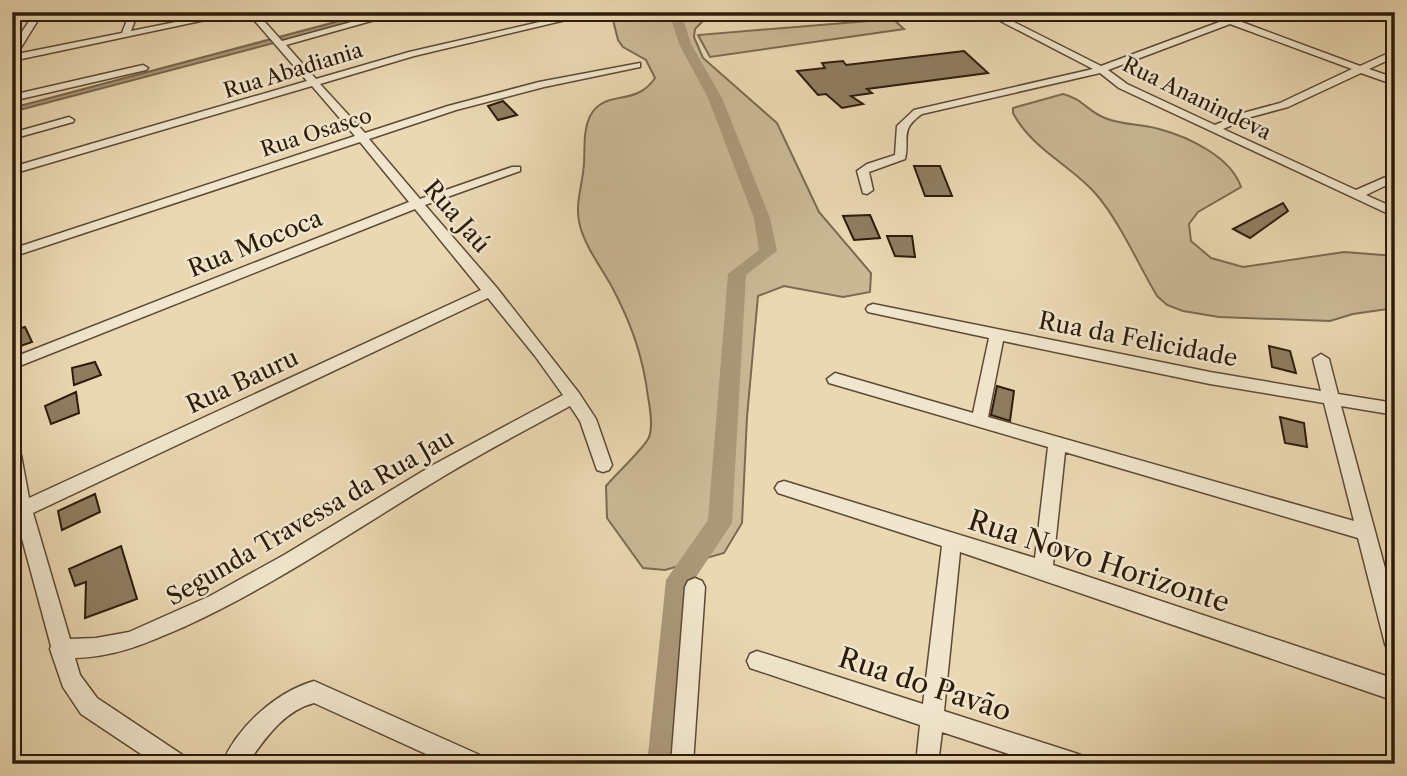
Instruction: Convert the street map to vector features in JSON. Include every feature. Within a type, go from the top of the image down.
[{"type":"street","points":[[12,57],[38,12]]},
{"type":"street","points":[[125,36],[134,12]]},
{"type":"street","name":"Rua Jaú","points":[[251,12],[362,137],[492,291],[588,419],[603,465]]},
{"type":"street","points":[[277,40],[399,12]]},
{"type":"street","name":"Rua Ananindeva","points":[[987,12],[1102,70],[1122,86],[1395,213]]},
{"type":"street","points":[[1205,12],[1395,82]]},
{"type":"street","points":[[867,190],[863,171],[871,166],[901,158],[900,128],[903,122],[918,112],[1102,70],[1256,12]]},
{"type":"street","points":[[12,57],[235,13]]},
{"type":"street","name":"Rua Abadiania","points":[[12,171],[464,40],[587,14]]},
{"type":"street","points":[[1216,128],[1247,115],[1284,105],[1395,53]]},
{"type":"street","name":"Rua Osasco","points":[[12,253],[503,93],[637,65]]},
{"type":"street","points":[[12,98],[143,68]]},
{"type":"street","points":[[12,136],[69,120]]},
{"type":"street","name":"Rua Mococa","points":[[12,364],[416,204],[516,169]]},
{"type":"street","points":[[1356,195],[1395,176]]},
{"type":"street","name":"Rua Bauru","points":[[18,512],[492,291]]},
{"type":"street","name":"Rua da Felicidade","points":[[873,309],[1210,378],[1395,409]]},
{"type":"street","points":[[979,422],[997,334]]},
{"type":"street","points":[[1321,359],[1395,643]]},
{"type":"street","points":[[835,379],[1367,533]]},
{"type":"street","name":"Segunda Travessa da Rua Jau","points":[[60,649],[96,648],[130,641],[217,602],[291,561],[439,470],[573,397]]},
{"type":"street","points":[[1043,570],[1057,444]]},
{"type":"street","points":[[12,455],[18,512],[71,680],[89,706],[176,764]]},
{"type":"street","name":"Rua Novo Horizonte","points":[[783,488],[1043,570],[1395,690]]},
{"type":"street","points":[[927,764],[952,541]]},
{"type":"street","points":[[682,764],[695,587]]},
{"type":"street","name":"Rua do Pavão","points":[[757,662],[1075,764]]},
{"type":"street","points":[[233,764],[274,713],[290,699],[314,692],[474,764]]},
{"type":"shaded area","points":[[373,12],[392,12],[12,112],[12,108]]},
{"type":"shaded area","points":[[611,12],[706,12],[704,20],[695,29],[694,37],[703,58],[777,123],[819,212],[871,273],[870,292],[843,297],[784,286],[758,296],[747,417],[742,523],[724,553],[665,570],[643,568],[607,518],[606,486],[645,443],[650,435],[651,418],[643,368],[630,327],[612,287],[586,242],[578,218],[585,133],[590,116],[596,108],[604,102],[639,93],[655,78],[646,60],[623,47],[618,40]]},
{"type":"shaded area","points":[[893,19],[904,29],[710,57],[698,35]]},
{"type":"shaded area","points":[[1063,94],[1105,118],[1183,137],[1208,150],[1228,166],[1241,187],[1198,212],[1189,224],[1191,241],[1211,258],[1243,267],[1344,252],[1395,256],[1395,308],[1353,314],[1330,321],[1219,317],[1183,311],[1167,305],[1157,296],[1104,204],[1085,183],[1030,137],[1013,113],[1013,108]]},
{"type":"building","points":[[964,51],[988,73],[867,89],[872,93],[851,96],[863,104],[842,108],[826,94],[818,95],[797,71],[825,68],[822,63],[843,61],[846,65]]},
{"type":"building","points":[[503,101],[517,115],[498,120],[488,106]]},
{"type":"building","points":[[914,166],[940,166],[952,196],[925,196]]},
{"type":"building","points":[[1283,203],[1288,211],[1250,238],[1233,229]]},
{"type":"building","points":[[870,215],[880,238],[854,240],[843,216]]},
{"type":"building","points":[[887,236],[912,236],[915,257],[895,256]]},
{"type":"building","points":[[25,327],[32,342],[12,349],[12,331]]},
{"type":"building","points":[[1269,346],[1290,351],[1296,373],[1272,367]]},
{"type":"building","points":[[95,362],[101,375],[74,385],[72,368]]},
{"type":"building","points":[[997,386],[1014,391],[1010,421],[991,415]]},
{"type":"building","points":[[76,392],[79,413],[51,424],[45,406]]},
{"type":"building","points":[[1280,417],[1304,423],[1307,447],[1285,443]]},
{"type":"building","points":[[95,494],[100,512],[62,530],[58,511]]},
{"type":"building","points":[[121,546],[137,599],[85,618],[86,582],[75,586],[69,569]]},
{"type":"waterway","points":[[662,764],[679,580],[720,523],[737,274],[768,251],[762,218],[715,98],[685,44],[675,12]]}]
